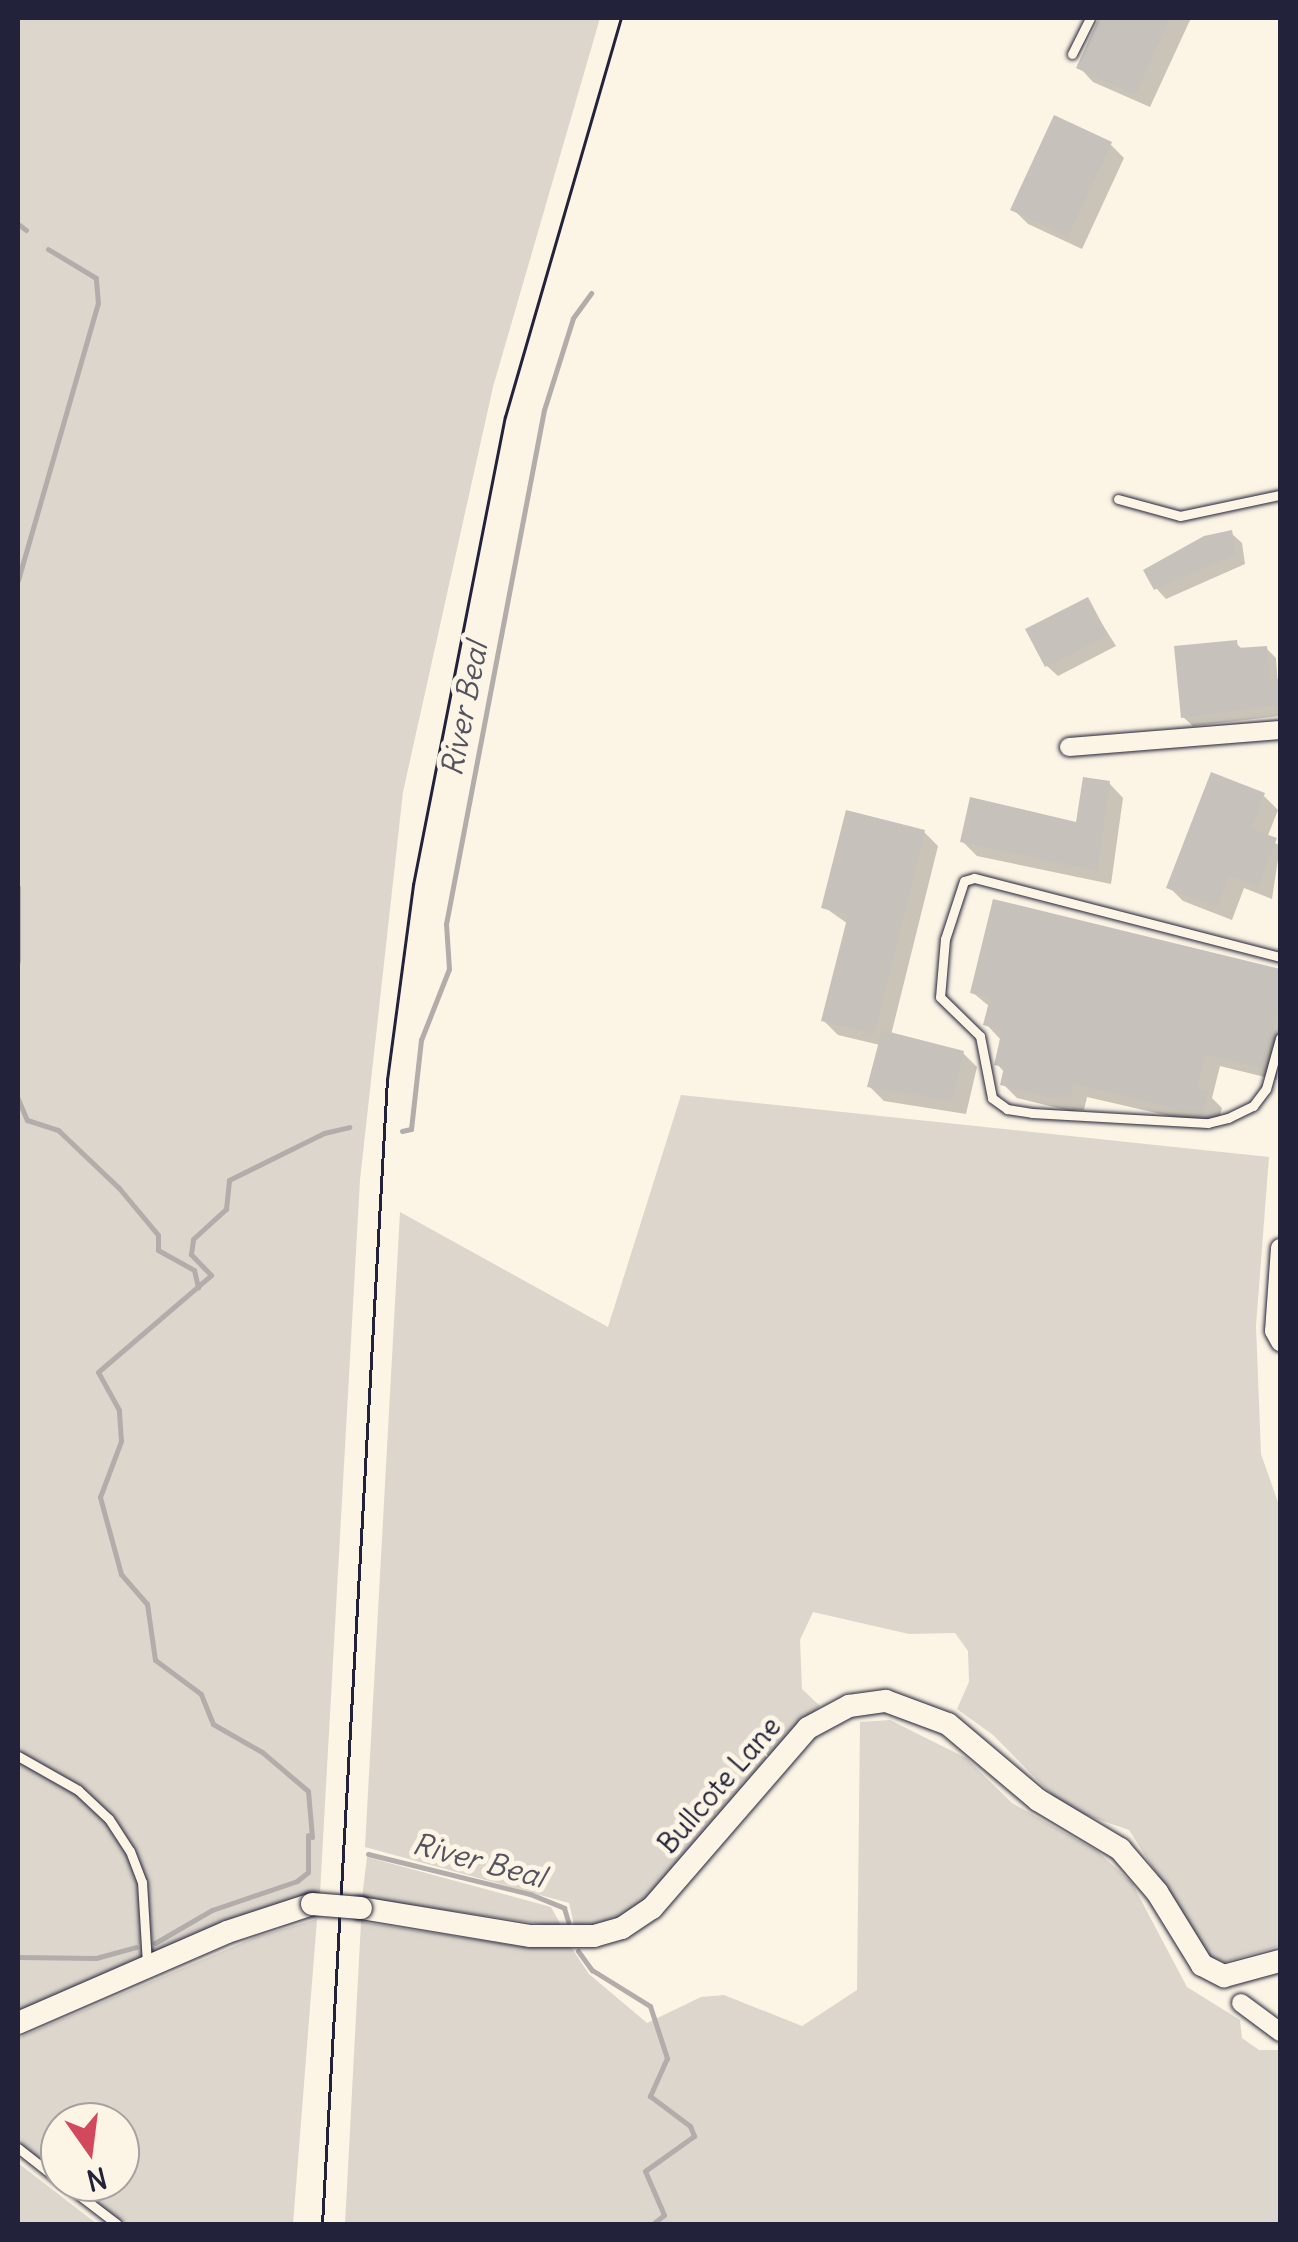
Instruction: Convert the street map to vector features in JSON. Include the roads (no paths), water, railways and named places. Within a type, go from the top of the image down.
[{"type":"street","points":[[1069,748],[1280,730]]},
{"type":"street","points":[[1277,1336],[1280,1248]]},
{"type":"street","name":"Bullcote Lane","points":[[18,2023],[147,1967],[312,1904],[361,1908],[531,1936],[594,1936],[622,1928],[652,1908],[808,1728],[849,1706],[886,1701],[948,1724],[1038,1800],[1120,1849],[1158,1892],[1202,1965],[1224,1976],[1280,1961]]},
{"type":"street","points":[[1240,2003],[1280,2032]]},
{"type":"lane","points":[[1072,54],[1090,18]]},
{"type":"lane","points":[[1118,499],[1180,516],[1280,494]]},
{"type":"lane","points":[[1280,957],[974,878],[964,881],[945,938],[940,997],[980,1036],[992,1098],[1007,1109],[1032,1113],[1208,1123],[1228,1118],[1253,1106],[1266,1090],[1280,1038]]},
{"type":"lane","points":[[18,1756],[78,1790],[109,1819],[130,1852],[142,1882],[147,1967]]},
{"type":"lane","points":[[18,2148],[40,2165]]},
{"type":"lane","points":[[88,2202],[117,2224]]},
{"type":"waterway","points":[[18,224],[26,230]]},
{"type":"waterway","points":[[18,580],[98,303],[96,278],[48,249]]},
{"type":"waterway","name":"River Beal","points":[[402,1131],[411,1129],[421,1040],[449,969],[446,924],[544,410],[573,318],[591,293]]},
{"type":"waterway","points":[[18,887],[18,961]]},
{"type":"waterway","points":[[18,1099],[27,1120],[58,1130],[119,1188],[158,1235],[158,1250],[194,1270],[198,1288]]},
{"type":"waterway","name":"River Beal","points":[[312,1837],[308,1791],[262,1752],[213,1724],[201,1694],[155,1660],[147,1604],[121,1574],[100,1497],[121,1441],[119,1410],[98,1372],[211,1275],[191,1254],[193,1239],[226,1209],[229,1180],[324,1133],[349,1127]]},
{"type":"waterway","points":[[155,1943],[212,1910],[297,1881],[308,1872],[308,1835]]},
{"type":"waterway","name":"River Beal","points":[[368,1854],[530,1894],[564,1908],[568,1921]]},
{"type":"waterway","points":[[18,1957],[96,1958],[136,1947]]},
{"type":"waterway","name":"River Beal","points":[[578,1951],[592,1970],[650,2006],[667,2058],[650,2096],[690,2126],[694,2136],[645,2171],[664,2215],[653,2224]]},
{"type":"tram line","points":[[322,2224],[387,1080],[413,885],[505,417],[621,18]]}]
